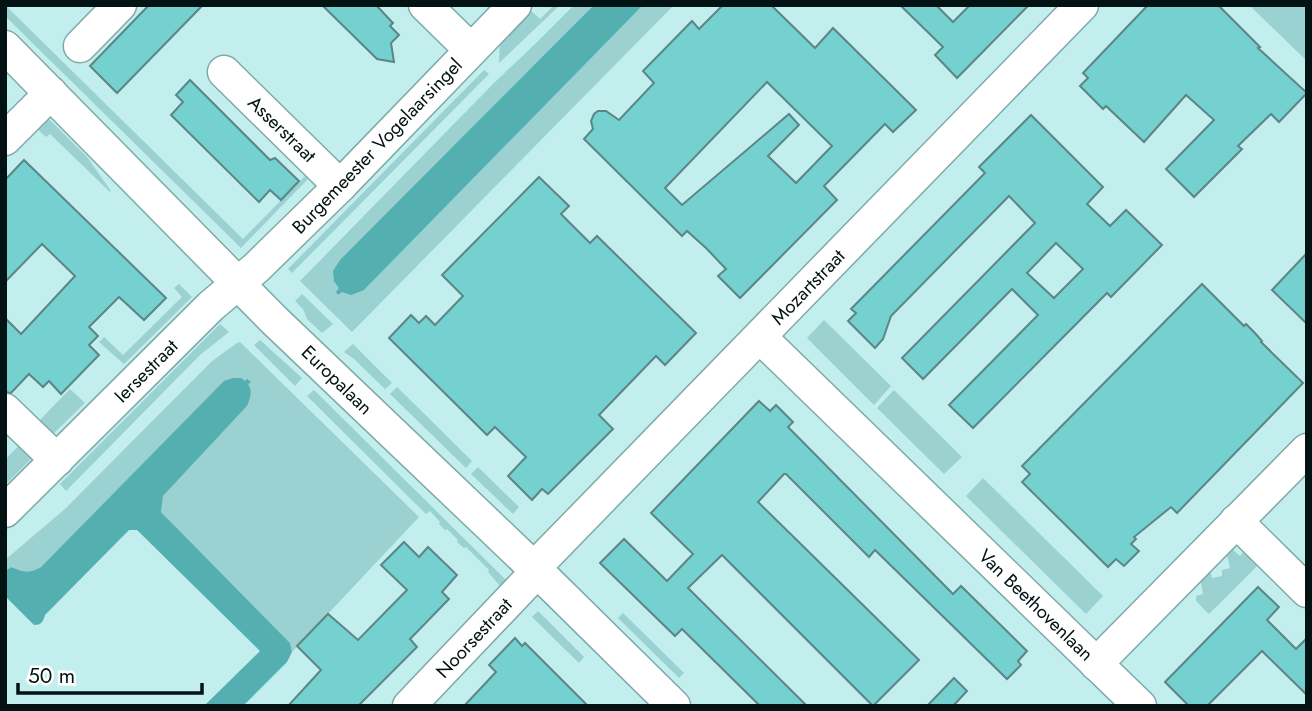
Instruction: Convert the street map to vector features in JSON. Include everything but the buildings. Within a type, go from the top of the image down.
[{"type":"street","points":[[80,46],[120,5]]},
{"type":"street","points":[[425,5],[471,50]]},
{"type":"street","name":"Burgemeester Vogelaarsingel","points":[[238,284],[340,186],[515,5]]},
{"type":"street","name":"Mozartstraat","points":[[534,568],[1082,5]]},
{"type":"street","name":"Europalaan","points":[[5,47],[238,284],[674,706]]},
{"type":"street","name":"Asserstraat","points":[[224,72],[340,186]]},
{"type":"street","points":[[5,139],[51,93]]},
{"type":"street","name":"Iersestraat","points":[[5,511],[211,306],[238,284]]},
{"type":"street","name":"Van Beethovenlaan","points":[[760,337],[1096,664],[1307,450]]},
{"type":"street","points":[[5,410],[57,460]]},
{"type":"street","points":[[1236,522],[1307,591]]},
{"type":"street","name":"Noorsestraat","points":[[409,706],[528,581],[534,568]]},
{"type":"street","points":[[1096,664],[1140,706]]},
{"type":"shaded area","points":[[5,5],[243,239],[305,176],[308,179],[241,248],[5,16]]},
{"type":"shaded area","points":[[554,5],[560,5],[499,63],[500,36],[527,7],[540,19]]},
{"type":"shaded area","points":[[574,5],[594,5],[520,81],[339,288],[339,294],[364,290],[643,5],[674,5],[352,332],[300,281]]},
{"type":"shaded area","points":[[594,5],[643,5],[364,290],[351,295],[342,292],[338,295],[336,292],[339,288],[334,281],[333,271],[340,260]]},
{"type":"shaded area","points":[[1249,5],[1307,5],[1307,61]]},
{"type":"shaded area","points":[[484,70],[489,74],[292,273],[288,269]]},
{"type":"shaded area","points":[[46,116],[87,157],[110,192],[50,134],[46,137],[35,127]]},
{"type":"shaded area","points":[[179,284],[192,297],[124,364],[99,342],[104,337],[123,355],[182,297],[174,288]]},
{"type":"shaded area","points":[[302,294],[333,324],[322,333],[307,319],[303,309],[295,301]]},
{"type":"shaded area","points":[[824,320],[891,386],[874,405],[807,338]]},
{"type":"shaded area","points":[[220,324],[229,332],[200,355],[66,491],[60,484]]},
{"type":"shaded area","points":[[260,340],[302,378],[295,386],[254,345]]},
{"type":"shaded area","points":[[240,342],[419,517],[292,652],[290,643],[161,512],[163,496],[247,406],[245,381],[224,382],[41,567],[26,572],[11,567],[5,571],[5,560],[65,509],[212,361]]},
{"type":"shaded area","points":[[353,344],[392,383],[385,389],[344,352]]},
{"type":"shaded area","points":[[233,378],[251,382],[248,384],[251,392],[247,406],[163,496],[161,512],[290,643],[292,652],[287,662],[243,706],[204,706],[260,651],[137,530],[129,530],[38,624],[34,625],[5,596],[5,571],[11,567],[26,572],[41,567],[224,381]]},
{"type":"shaded area","points":[[397,387],[472,461],[466,468],[390,394]]},
{"type":"shaded area","points":[[70,389],[85,403],[51,436],[37,423]]},
{"type":"shaded area","points":[[314,390],[507,581],[501,587],[489,570],[439,524],[430,511],[426,514],[307,396]]},
{"type":"shaded area","points":[[894,390],[962,457],[944,474],[877,408]]},
{"type":"shaded area","points":[[24,440],[34,456],[5,485],[5,460]]},
{"type":"shaded area","points":[[478,467],[519,507],[513,514],[471,474]]},
{"type":"shaded area","points":[[983,478],[1103,596],[1086,614],[966,496]]},
{"type":"shaded area","points":[[1228,541],[1240,556],[1246,549],[1260,563],[1209,614],[1196,601],[1196,596],[1203,594],[1199,572],[1208,561],[1212,578],[1222,576],[1222,570],[1230,568],[1225,546]]},
{"type":"shaded area","points":[[538,611],[584,657],[579,663],[532,617]]},
{"type":"shaded area","points":[[623,613],[684,673],[679,678],[618,618]]}]
